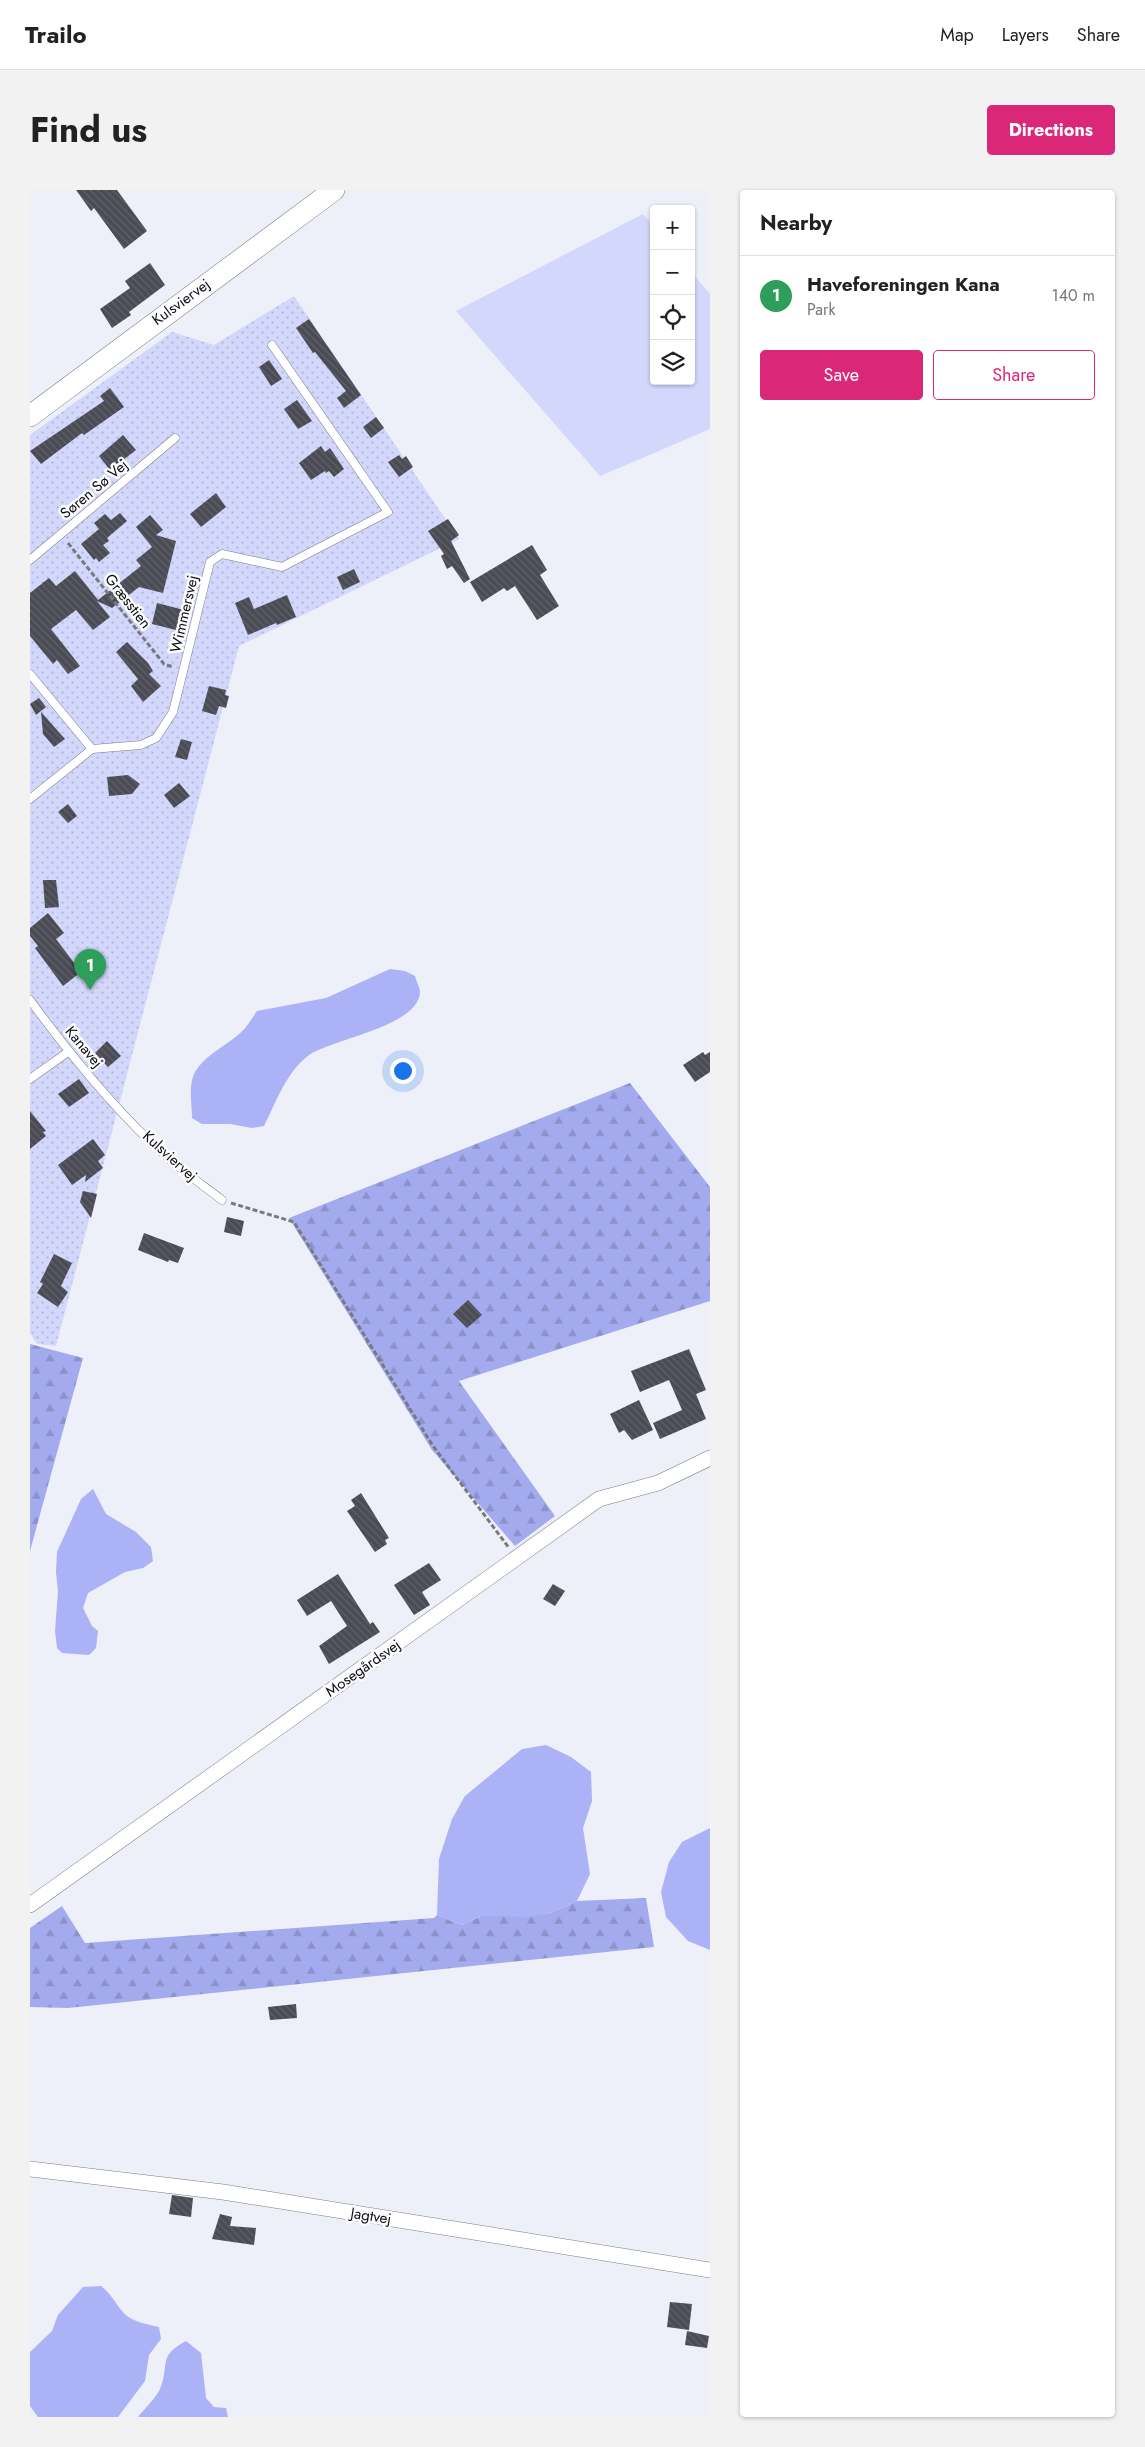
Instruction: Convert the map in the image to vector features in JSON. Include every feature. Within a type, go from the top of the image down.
[{"type":"street","name":"Kulsviervej","points":[[30,416],[334,190]]},
{"type":"street","name":"Mosegårdsvej","points":[[30,1905],[599,1499],[658,1483],[710,1458]]},
{"type":"street","name":"Jagtvej","points":[[30,2169],[223,2192],[710,2270]]},
{"type":"lane","name":"Wimmersvej","points":[[92,749],[141,745],[156,738],[173,712],[185,671],[210,562],[222,554],[282,566],[388,512],[272,346]]},
{"type":"lane","name":"Søren Sø Vej","points":[[30,560],[175,438]]},
{"type":"lane","points":[[30,674],[92,749],[30,798]]},
{"type":"lane","name":"Kanavej","points":[[30,1000],[68,1052],[119,1109]]},
{"type":"lane","points":[[30,1079],[68,1052]]},
{"type":"lane","name":"Kulsviervej","points":[[119,1109],[168,1158],[222,1200]]},
{"type":"path","name":"Græsstien","points":[[62,534],[164,664],[185,671]]},
{"type":"path","points":[[222,1200],[294,1222],[433,1446],[517,1558]]},
{"type":"shaded area","points":[[643,214],[650,222],[650,385],[695,385],[695,277],[710,294],[710,429],[600,476],[456,311]]},
{"type":"shaded area","points":[[294,296],[459,539],[239,646],[56,1346],[37,1344],[30,1333],[30,435],[172,332],[214,345]]},
{"type":"shaded area","points":[[390,969],[405,971],[415,976],[420,991],[416,1003],[406,1014],[391,1022],[309,1055],[294,1069],[288,1078],[264,1126],[252,1128],[230,1124],[202,1124],[192,1118],[191,1089],[195,1072],[209,1056],[241,1033],[257,1011],[326,998]]},
{"type":"shaded area","points":[[93,1489],[106,1514],[136,1532],[151,1547],[153,1561],[143,1568],[125,1572],[88,1593],[83,1608],[92,1626],[98,1631],[96,1648],[89,1655],[62,1653],[57,1648],[55,1631],[58,1592],[57,1552],[81,1499]]},
{"type":"shaded area","points":[[546,1745],[571,1757],[591,1772],[592,1801],[583,1828],[590,1874],[577,1901],[548,1914],[528,1917],[481,1916],[462,1925],[437,1915],[439,1859],[452,1819],[465,1796],[522,1749]]},
{"type":"shaded area","points":[[710,1828],[710,1950],[688,1941],[666,1917],[661,1892],[669,1862],[682,1842]]},
{"type":"shaded area","points":[[101,2286],[129,2318],[159,2327],[161,2339],[149,2355],[145,2381],[118,2417],[38,2417],[30,2406],[30,2352],[52,2331],[58,2315],[83,2287]]},
{"type":"shaded area","points":[[186,2341],[201,2353],[206,2398],[214,2407],[226,2408],[228,2417],[138,2417],[160,2389],[166,2362],[171,2351]]},
{"type":"green space","points":[[630,1083],[710,1187],[710,1301],[459,1381],[555,1516],[515,1546],[432,1450],[289,1218]]},
{"type":"green space","points":[[30,1344],[83,1358],[30,1551]]},
{"type":"green space","points":[[646,1898],[654,1947],[68,2008],[30,2007],[30,1928],[62,1906],[85,1943],[434,1918],[437,1915],[462,1925],[481,1916],[548,1914],[577,1901]]},
{"type":"building","points":[[76,190],[117,190],[147,231],[124,249],[94,208],[91,211]]},
{"type":"building","points":[[150,263],[165,285],[129,312],[131,315],[112,328],[100,309],[130,288],[125,281]]},
{"type":"building","points":[[309,319],[361,395],[344,408],[337,398],[346,391],[315,352],[313,353],[296,328]]},
{"type":"building","points":[[269,360],[282,379],[271,386],[259,367]]},
{"type":"building","points":[[110,388],[124,407],[84,435],[82,433],[41,464],[30,451],[104,401],[100,396]]},
{"type":"building","points":[[297,400],[312,421],[298,429],[284,409]]},
{"type":"building","points":[[376,417],[384,428],[371,438],[363,427]]},
{"type":"building","points":[[123,435],[136,450],[110,470],[99,456]]},
{"type":"building","points":[[321,446],[325,452],[330,448],[344,469],[334,477],[329,471],[326,473],[325,471],[311,480],[299,463]]},
{"type":"building","points":[[399,455],[402,459],[406,456],[413,467],[399,477],[388,462]]},
{"type":"building","points":[[216,493],[226,507],[201,527],[190,514]]},
{"type":"building","points":[[120,513],[127,521],[107,538],[109,541],[103,545],[110,553],[99,562],[96,558],[94,560],[81,544],[99,529],[94,523],[105,514],[111,520]]},
{"type":"building","points":[[150,515],[163,530],[156,535],[176,541],[163,593],[139,587],[112,608],[97,601],[110,617],[93,630],[76,610],[51,629],[80,666],[68,674],[57,660],[53,664],[30,636],[30,593],[49,578],[56,586],[75,571],[98,600],[141,566],[136,560],[152,547],[136,527]]},
{"type":"building","points":[[448,519],[459,535],[451,541],[470,579],[464,583],[452,566],[447,569],[441,556],[444,554],[428,531]]},
{"type":"building","points":[[532,545],[547,570],[540,575],[559,606],[537,620],[515,586],[507,591],[504,588],[482,602],[470,582]]},
{"type":"building","points":[[354,569],[360,582],[343,590],[337,577]]},
{"type":"building","points":[[287,595],[296,617],[248,635],[235,603],[249,597],[254,609]]},
{"type":"building","points":[[157,603],[184,610],[180,631],[152,624]]},
{"type":"building","points":[[127,642],[148,663],[153,671],[149,674],[161,686],[143,702],[131,686],[138,679],[116,652]]},
{"type":"building","points":[[209,686],[226,690],[225,695],[229,696],[226,708],[219,706],[216,715],[202,711]]},
{"type":"building","points":[[39,698],[46,707],[36,715],[30,704]]},
{"type":"building","points":[[41,712],[65,739],[54,747],[43,734]]},
{"type":"building","points":[[181,739],[192,742],[187,760],[175,757]]},
{"type":"building","points":[[128,775],[140,784],[132,794],[109,796],[107,777]]},
{"type":"building","points":[[179,783],[190,796],[174,808],[164,795]]},
{"type":"building","points":[[68,804],[77,816],[68,823],[58,812]]},
{"type":"building","points":[[43,880],[56,880],[59,907],[45,908]]},
{"type":"building","points":[[48,913],[64,933],[56,939],[81,972],[63,986],[35,948],[38,946],[30,936],[30,928]]},
{"type":"building","points":[[107,1041],[121,1056],[108,1067],[95,1053]]},
{"type":"building","points":[[703,1052],[705,1055],[710,1052],[710,1072],[695,1082],[683,1065]]},
{"type":"building","points":[[79,1079],[89,1093],[69,1107],[58,1094]]},
{"type":"building","points":[[30,1111],[46,1131],[43,1132],[46,1136],[30,1149]]},
{"type":"building","points":[[93,1139],[105,1155],[98,1161],[103,1168],[85,1182],[86,1175],[72,1185],[58,1165]]},
{"type":"building","points":[[83,1191],[97,1194],[91,1218],[80,1202]]},
{"type":"building","points":[[227,1217],[244,1221],[241,1236],[224,1232]]},
{"type":"building","points":[[144,1233],[184,1248],[178,1263],[169,1260],[168,1262],[138,1250]]},
{"type":"building","points":[[54,1254],[72,1263],[61,1286],[68,1292],[58,1307],[37,1293],[43,1284],[40,1282]]},
{"type":"building","points":[[468,1300],[482,1315],[467,1328],[453,1314]]},
{"type":"building","points":[[689,1349],[706,1390],[696,1394],[706,1419],[660,1439],[653,1423],[682,1410],[669,1380],[640,1392],[631,1371]]},
{"type":"building","points":[[639,1400],[653,1430],[632,1440],[624,1430],[619,1433],[610,1414]]},
{"type":"building","points":[[361,1493],[389,1538],[385,1540],[387,1544],[375,1552],[347,1511],[355,1506],[351,1500]]},
{"type":"building","points":[[429,1563],[441,1580],[422,1592],[430,1605],[414,1615],[394,1585]]},
{"type":"building","points":[[338,1574],[370,1624],[373,1622],[380,1632],[329,1664],[319,1646],[347,1626],[331,1601],[307,1616],[297,1600]]},
{"type":"building","points":[[553,1584],[565,1591],[555,1606],[543,1599]]},
{"type":"building","points":[[296,2004],[297,2018],[270,2020],[268,2007]]},
{"type":"building","points":[[172,2195],[193,2198],[191,2217],[169,2214]]},
{"type":"building","points":[[220,2214],[232,2217],[230,2226],[256,2228],[254,2245],[212,2239]]},
{"type":"building","points":[[670,2302],[692,2304],[689,2330],[667,2327]]},
{"type":"building","points":[[687,2331],[709,2336],[707,2348],[685,2345]]},
{"type":"place","name":"Haveforeningen Kana","points":[[90,990]]}]
